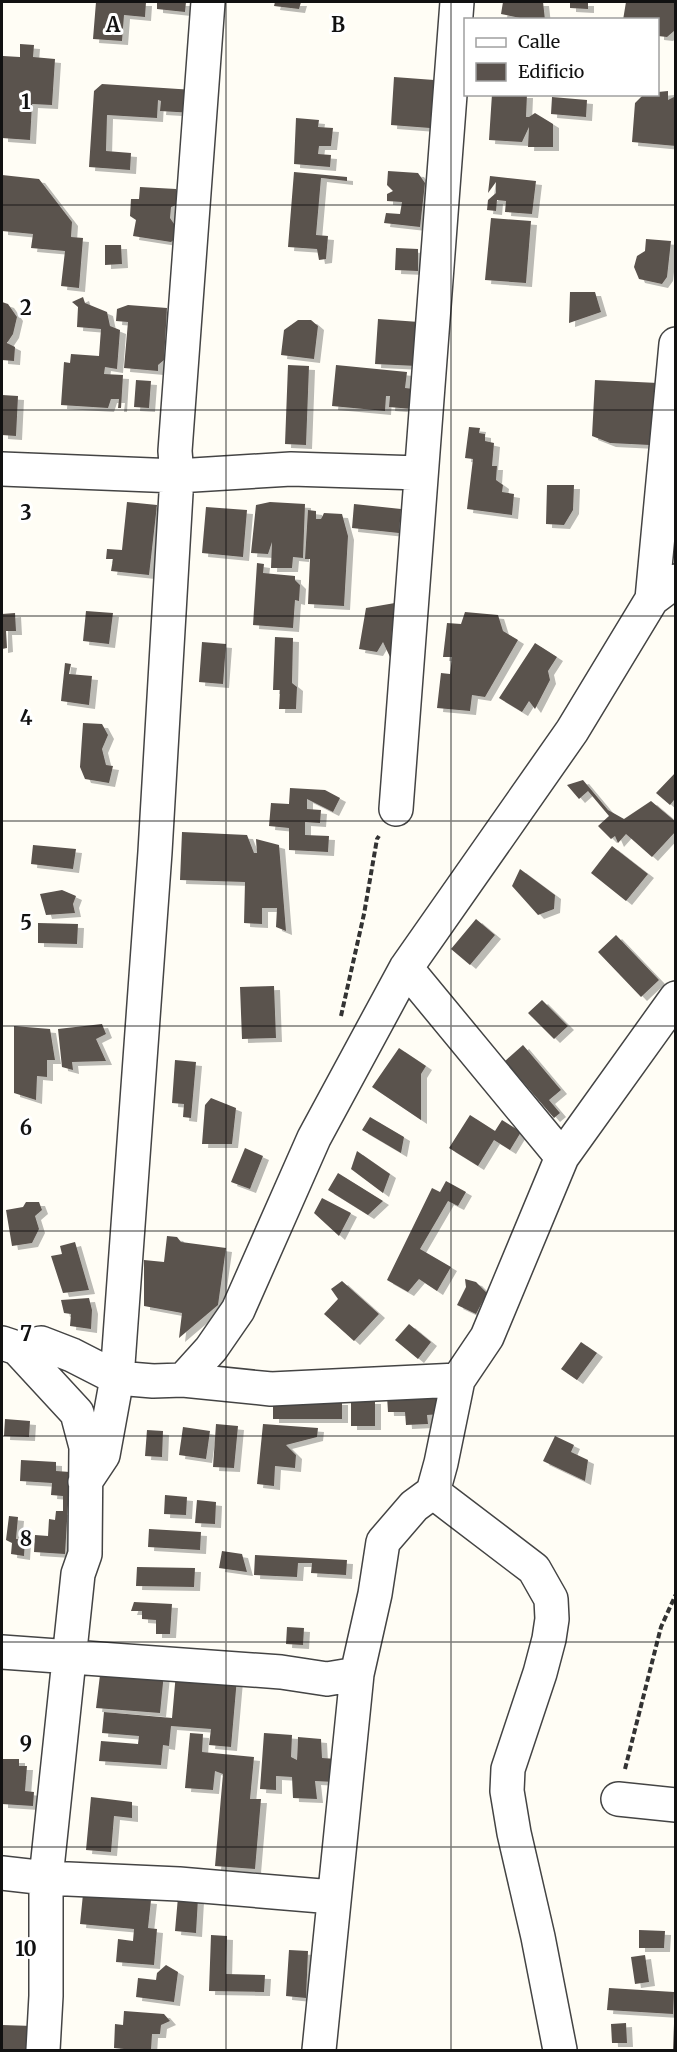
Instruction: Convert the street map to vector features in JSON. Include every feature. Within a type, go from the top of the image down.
[{"type":"street","points":[[86,1482],[103,1455],[117,1378],[155,852],[177,476],[175,451],[208,2]]},
{"type":"street","points":[[396,808],[457,2]]},
{"type":"street","points":[[183,1380],[211,1349],[238,1310],[314,1138],[406,968],[573,731],[664,590],[675,344]]},
{"type":"street","points":[[2,469],[177,476],[291,469],[420,473]]},
{"type":"street","points":[[406,968],[562,1157]]},
{"type":"street","points":[[319,2050],[357,1674],[375,1594],[383,1542],[414,1506],[433,1492],[458,1380],[487,1337],[562,1157],[675,998]]},
{"type":"street","points":[[9,1346],[41,1343],[72,1355],[117,1378],[153,1381],[183,1380],[271,1389],[458,1380]]},
{"type":"street","points":[[9,1346],[77,1413],[86,1447],[85,1554],[78,1574],[46,1878],[46,1996],[43,2050]]},
{"type":"street","points":[[433,1492],[534,1569],[551,1599],[552,1619],[549,1639],[508,1769],[507,1791],[560,2050]]},
{"type":"street","points":[[2,1652],[281,1672],[327,1679],[357,1674]]},
{"type":"street","points":[[618,1799],[675,1805]]},
{"type":"street","points":[[2,1873],[46,1878],[179,1884],[333,1897]]},
{"type":"path","points":[[340,1017],[364,914],[377,838],[390,826],[396,808]]},
{"type":"path","points":[[618,1799],[661,1627],[675,1594]]},
{"type":"building","points":[[96,2],[146,2],[145,17],[124,15],[122,41],[93,39]]},
{"type":"building","points":[[157,2],[186,2],[185,12],[157,9]]},
{"type":"building","points":[[275,2],[301,2],[299,9],[274,6]]},
{"type":"building","points":[[503,2],[543,2],[545,18],[520,18],[501,14]]},
{"type":"building","points":[[570,2],[588,2],[588,9],[570,8]]},
{"type":"building","points":[[626,2],[676,2],[674,31],[667,37],[659,36],[659,18],[623,18]]},
{"type":"building","points":[[20,44],[34,45],[33,57],[55,59],[52,105],[32,104],[30,140],[2,138],[3,56],[20,57]]},
{"type":"building","points":[[394,77],[434,80],[430,128],[391,125]]},
{"type":"building","points":[[102,84],[194,90],[193,113],[160,111],[161,101],[158,100],[157,118],[107,115],[106,151],[131,153],[130,170],[89,167],[94,91]]},
{"type":"building","points":[[668,91],[668,100],[676,96],[676,146],[632,142],[635,103],[642,96],[659,96],[659,92]]},
{"type":"building","points":[[492,96],[527,96],[526,117],[535,113],[553,124],[553,147],[528,147],[529,127],[522,142],[489,140]]},
{"type":"building","points":[[552,97],[587,100],[586,117],[551,114]]},
{"type":"building","points":[[296,118],[319,120],[318,127],[333,128],[331,146],[319,146],[318,154],[331,155],[330,167],[294,164]]},
{"type":"building","points":[[388,171],[418,173],[425,183],[420,227],[384,223],[386,213],[400,214],[402,202],[387,201],[387,194],[393,191],[387,185]]},
{"type":"building","points":[[294,172],[347,177],[347,181],[321,178],[316,235],[328,236],[326,259],[319,260],[317,249],[288,247]]},
{"type":"building","points":[[2,175],[39,179],[72,222],[71,237],[83,238],[79,288],[61,286],[65,251],[31,248],[33,234],[2,231]]},
{"type":"building","points":[[490,176],[536,181],[532,214],[505,212],[506,201],[497,200],[496,211],[487,210],[488,200],[496,193],[496,182],[488,193]]},
{"type":"building","points":[[140,187],[176,189],[182,203],[171,207],[170,218],[181,234],[171,242],[133,236],[136,220],[130,216],[131,199],[139,199]]},
{"type":"building","points":[[491,218],[531,221],[526,283],[485,280]]},
{"type":"building","points":[[646,239],[671,241],[667,277],[662,284],[639,279],[634,267],[637,256],[645,251]]},
{"type":"building","points":[[105,245],[121,245],[122,264],[105,265]]},
{"type":"building","points":[[396,248],[418,249],[418,271],[395,270]]},
{"type":"building","points":[[570,292],[595,292],[601,312],[569,323]]},
{"type":"building","points":[[83,297],[85,303],[107,312],[110,326],[120,330],[117,369],[105,367],[104,374],[123,375],[121,408],[118,408],[119,399],[111,399],[108,408],[61,405],[64,362],[70,363],[71,354],[99,356],[101,329],[77,327],[78,307],[72,302]]},
{"type":"building","points":[[2,302],[8,304],[17,317],[13,334],[7,343],[15,347],[14,361],[2,360]]},
{"type":"building","points":[[128,305],[167,308],[164,360],[158,365],[158,371],[124,368],[128,322],[116,321],[117,309]]},
{"type":"building","points":[[378,319],[419,322],[417,366],[375,364]]},
{"type":"building","points":[[298,320],[311,320],[318,326],[314,359],[281,355],[284,330]]},
{"type":"building","points":[[288,365],[309,366],[306,445],[285,444]]},
{"type":"building","points":[[336,365],[407,372],[405,388],[414,389],[412,409],[389,407],[390,396],[386,396],[385,411],[332,406]]},
{"type":"building","points":[[136,380],[151,381],[149,408],[134,407]]},
{"type":"building","points":[[595,380],[658,383],[655,436],[651,436],[650,445],[610,443],[592,436]]},
{"type":"building","points":[[2,395],[18,396],[16,436],[2,435]]},
{"type":"building","points":[[469,427],[480,428],[479,433],[485,434],[485,441],[494,443],[492,466],[497,466],[496,480],[503,485],[502,492],[514,494],[512,515],[467,509],[473,459],[465,458]]},
{"type":"building","points":[[547,485],[574,485],[573,510],[564,525],[546,524]]},
{"type":"building","points":[[127,502],[157,505],[149,575],[111,571],[113,559],[106,559],[107,549],[122,550]]},
{"type":"building","points":[[270,502],[305,504],[303,558],[293,557],[292,568],[271,568],[272,542],[268,554],[251,553],[256,505]]},
{"type":"building","points":[[354,504],[401,509],[399,533],[352,528]]},
{"type":"building","points":[[206,507],[247,510],[243,557],[202,553]]},
{"type":"building","points":[[308,510],[316,511],[316,519],[321,519],[324,513],[342,514],[348,536],[344,606],[308,604],[310,559],[305,559]]},
{"type":"building","points":[[257,563],[264,564],[263,573],[295,576],[295,580],[300,585],[299,601],[295,600],[293,628],[253,625]]},
{"type":"building","points":[[395,603],[399,628],[392,630],[391,642],[396,656],[390,657],[383,642],[377,652],[359,649],[366,608]]},
{"type":"building","points":[[86,611],[113,613],[109,644],[83,641]]},
{"type":"building","points":[[465,612],[498,615],[503,631],[518,640],[485,697],[472,695],[470,711],[437,708],[441,673],[450,674],[452,657],[443,657],[447,623],[461,624]]},
{"type":"building","points":[[15,613],[16,631],[6,631],[7,648],[2,649],[2,614]]},
{"type":"building","points":[[275,637],[293,638],[292,683],[297,687],[296,709],[279,709],[280,690],[273,690]]},
{"type":"building","points":[[202,642],[226,644],[223,684],[199,682]]},
{"type":"building","points":[[535,643],[557,657],[548,671],[550,680],[535,709],[529,701],[522,712],[499,698]]},
{"type":"building","points":[[65,663],[71,664],[69,674],[92,676],[89,705],[61,701]]},
{"type":"building","points":[[83,723],[102,724],[108,735],[102,749],[106,765],[113,766],[109,783],[85,779],[80,767]]},
{"type":"building","points":[[676,772],[676,801],[674,800],[670,805],[656,793]]},
{"type":"building","points":[[583,780],[608,810],[624,819],[651,801],[676,822],[676,831],[652,857],[626,834],[618,843],[615,836],[611,839],[598,826],[609,816],[588,791],[579,799],[567,785]]},
{"type":"building","points":[[290,788],[325,790],[340,798],[333,812],[307,799],[307,809],[321,810],[320,823],[305,822],[305,835],[329,836],[328,852],[289,850],[289,828],[269,826],[271,803],[289,804]]},
{"type":"building","points":[[182,832],[247,835],[254,853],[257,853],[256,839],[279,845],[286,931],[276,927],[277,908],[262,908],[262,924],[244,923],[245,882],[180,880]]},
{"type":"building","points":[[33,845],[76,849],[73,869],[31,864]]},
{"type":"building","points":[[612,846],[648,874],[626,901],[591,873]]},
{"type":"building","points":[[520,869],[555,895],[554,909],[538,915],[512,886]]},
{"type":"building","points":[[62,890],[76,896],[73,904],[75,913],[46,915],[40,894]]},
{"type":"building","points":[[476,919],[495,935],[470,965],[451,949]]},
{"type":"building","points":[[38,923],[78,924],[77,944],[38,943]]},
{"type":"building","points":[[616,935],[659,980],[641,997],[598,952]]},
{"type":"building","points":[[274,986],[276,1038],[242,1039],[240,987]]},
{"type":"building","points":[[542,1000],[568,1026],[554,1039],[528,1013]]},
{"type":"building","points":[[102,1024],[106,1034],[96,1039],[106,1061],[72,1062],[73,1070],[62,1067],[58,1029]]},
{"type":"building","points":[[14,1026],[50,1029],[55,1060],[47,1060],[47,1077],[37,1076],[36,1100],[14,1093]]},
{"type":"building","points":[[523,1045],[561,1090],[549,1100],[560,1113],[554,1118],[505,1061]]},
{"type":"building","points":[[399,1048],[426,1066],[421,1074],[421,1120],[372,1087]]},
{"type":"building","points":[[175,1060],[196,1062],[191,1118],[183,1117],[184,1104],[172,1103]]},
{"type":"building","points":[[211,1098],[236,1108],[232,1144],[202,1144],[205,1105]]},
{"type":"building","points":[[470,1115],[495,1131],[502,1120],[521,1132],[510,1150],[494,1140],[478,1166],[449,1148]]},
{"type":"building","points":[[370,1117],[404,1137],[401,1153],[362,1130]]},
{"type":"building","points":[[245,1148],[263,1156],[250,1189],[231,1182]]},
{"type":"building","points":[[357,1151],[390,1174],[383,1193],[351,1169]]},
{"type":"building","points":[[338,1173],[383,1201],[368,1215],[328,1190]]},
{"type":"building","points":[[446,1181],[466,1192],[458,1206],[448,1201],[420,1249],[451,1267],[437,1291],[419,1279],[408,1292],[387,1280],[432,1188],[440,1192]]},
{"type":"building","points":[[322,1198],[351,1213],[339,1236],[314,1213]]},
{"type":"building","points":[[26,1202],[39,1202],[42,1210],[35,1216],[39,1229],[32,1243],[12,1246],[6,1210],[23,1207]]},
{"type":"building","points":[[167,1236],[177,1237],[181,1242],[226,1248],[218,1305],[179,1338],[182,1313],[144,1306],[144,1260],[164,1262]]},
{"type":"building","points":[[75,1242],[89,1290],[63,1293],[51,1256],[62,1254],[60,1246]]},
{"type":"building","points":[[465,1279],[476,1282],[487,1293],[476,1314],[457,1305],[466,1287]]},
{"type":"building","points":[[342,1281],[379,1314],[354,1341],[324,1314],[338,1299],[331,1289]]},
{"type":"building","points":[[89,1298],[92,1310],[91,1329],[70,1326],[71,1314],[64,1313],[61,1300]]},
{"type":"building","points":[[409,1324],[431,1342],[418,1359],[395,1340]]},
{"type":"building","points":[[581,1342],[597,1353],[577,1380],[561,1369]]},
{"type":"building","points":[[441,1394],[441,1414],[427,1415],[428,1424],[406,1425],[405,1412],[388,1412],[387,1396]]},
{"type":"building","points":[[273,1400],[342,1401],[342,1419],[273,1419]]},
{"type":"building","points":[[351,1400],[375,1400],[375,1426],[351,1426]]},
{"type":"building","points":[[5,1419],[30,1421],[29,1437],[4,1436]]},
{"type":"building","points":[[216,1424],[238,1426],[234,1468],[213,1467]]},
{"type":"building","points":[[263,1424],[318,1428],[317,1437],[286,1445],[296,1455],[295,1468],[275,1466],[274,1486],[257,1484]]},
{"type":"building","points":[[183,1427],[210,1431],[206,1459],[179,1455]]},
{"type":"building","points":[[147,1430],[163,1431],[162,1457],[145,1456]]},
{"type":"building","points":[[555,1436],[574,1445],[571,1452],[588,1460],[585,1481],[543,1461]]},
{"type":"building","points":[[21,1460],[56,1462],[56,1471],[70,1472],[65,1554],[34,1552],[35,1535],[48,1536],[49,1519],[55,1520],[56,1511],[63,1511],[63,1496],[51,1495],[52,1483],[20,1481]]},
{"type":"building","points":[[165,1495],[187,1497],[186,1515],[164,1514]]},
{"type":"building","points":[[197,1500],[216,1502],[215,1524],[195,1523]]},
{"type":"building","points":[[9,1516],[18,1517],[16,1539],[25,1540],[24,1556],[11,1554],[12,1543],[6,1540]]},
{"type":"building","points":[[149,1529],[201,1532],[200,1550],[148,1547]]},
{"type":"building","points":[[222,1551],[242,1554],[247,1572],[219,1568]]},
{"type":"building","points":[[255,1555],[347,1560],[346,1575],[311,1573],[312,1563],[298,1563],[297,1577],[254,1575]]},
{"type":"building","points":[[137,1567],[195,1568],[194,1587],[136,1586]]},
{"type":"building","points":[[134,1602],[172,1604],[170,1634],[156,1634],[156,1620],[142,1619],[142,1611],[131,1611]]},
{"type":"building","points":[[287,1627],[304,1628],[303,1645],[286,1644]]},
{"type":"building","points":[[164,1673],[160,1713],[96,1708],[100,1675]]},
{"type":"building","points":[[176,1673],[237,1678],[231,1747],[209,1745],[211,1729],[171,1726],[169,1746],[163,1745],[161,1765],[99,1761],[101,1741],[138,1744],[139,1736],[102,1733],[104,1712],[172,1718]]},
{"type":"building","points":[[190,1733],[203,1734],[202,1752],[254,1757],[250,1799],[261,1799],[255,1869],[215,1866],[223,1774],[215,1771],[213,1790],[185,1788]]},
{"type":"building","points":[[264,1733],[292,1735],[291,1757],[297,1760],[298,1737],[321,1739],[322,1758],[337,1759],[334,1782],[315,1781],[317,1799],[293,1798],[292,1777],[276,1776],[276,1790],[260,1789]]},
{"type":"building","points":[[2,1759],[19,1759],[19,1766],[27,1766],[25,1791],[34,1792],[33,1806],[2,1804]]},
{"type":"building","points":[[91,1797],[132,1802],[132,1818],[114,1816],[111,1852],[86,1850]]},
{"type":"building","points":[[83,1894],[151,1900],[148,1928],[157,1929],[154,1965],[116,1962],[118,1939],[133,1941],[134,1929],[80,1924]]},
{"type":"building","points":[[178,1897],[198,1898],[196,1933],[175,1931]]},
{"type":"building","points":[[639,1930],[665,1931],[664,1948],[639,1948]]},
{"type":"building","points":[[211,1935],[227,1936],[226,1974],[265,1975],[264,1992],[209,1991]]},
{"type":"building","points":[[289,1950],[308,1951],[306,1998],[286,1996]]},
{"type":"building","points":[[645,1955],[649,1982],[635,1984],[631,1957]]},
{"type":"building","points":[[166,1965],[178,1972],[174,2002],[136,1997],[138,1978],[156,1980],[157,1973]]},
{"type":"building","points":[[609,1988],[674,1992],[673,2014],[607,2010]]},
{"type":"building","points":[[124,2011],[164,2014],[170,2021],[161,2025],[160,2034],[152,2034],[151,2050],[114,2048],[115,2024],[123,2025]]},
{"type":"building","points":[[626,2023],[627,2043],[612,2043],[611,2024]]},
{"type":"building","points":[[674,2024],[676,2024],[676,2050],[673,2050]]},
{"type":"building","points":[[2,2025],[33,2026],[31,2050],[2,2050]]}]
